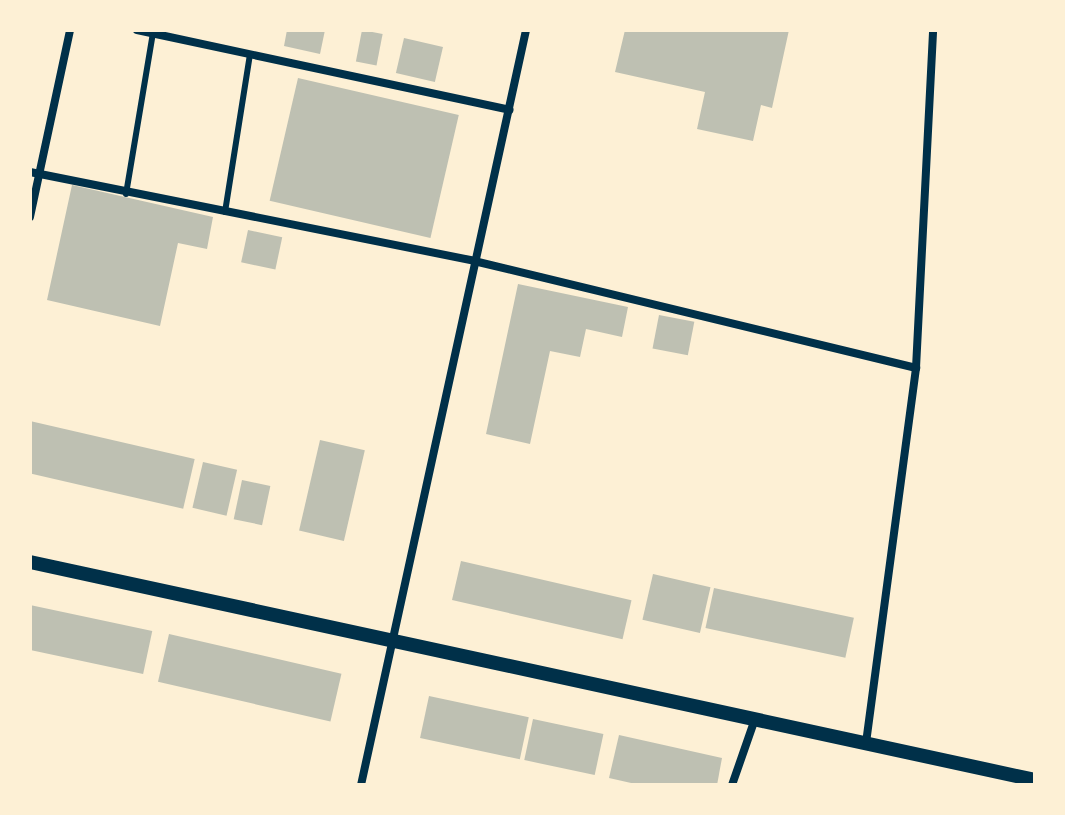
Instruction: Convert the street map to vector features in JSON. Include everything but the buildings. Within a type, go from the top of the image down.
[{"type":"street","points":[[30,217],[70,30]]},
{"type":"street","points":[[137,30],[510,110]]},
{"type":"street","points":[[361,785],[526,30]]},
{"type":"street","points":[[866,743],[916,368],[933,30]]},
{"type":"street","points":[[30,172],[126,194],[474,261],[916,368]]},
{"type":"street","points":[[30,562],[393,638],[1035,780]]},
{"type":"street","points":[[732,785],[755,719]]},
{"type":"lane","points":[[126,194],[153,33]]},
{"type":"lane","points":[[225,212],[250,52]]}]
